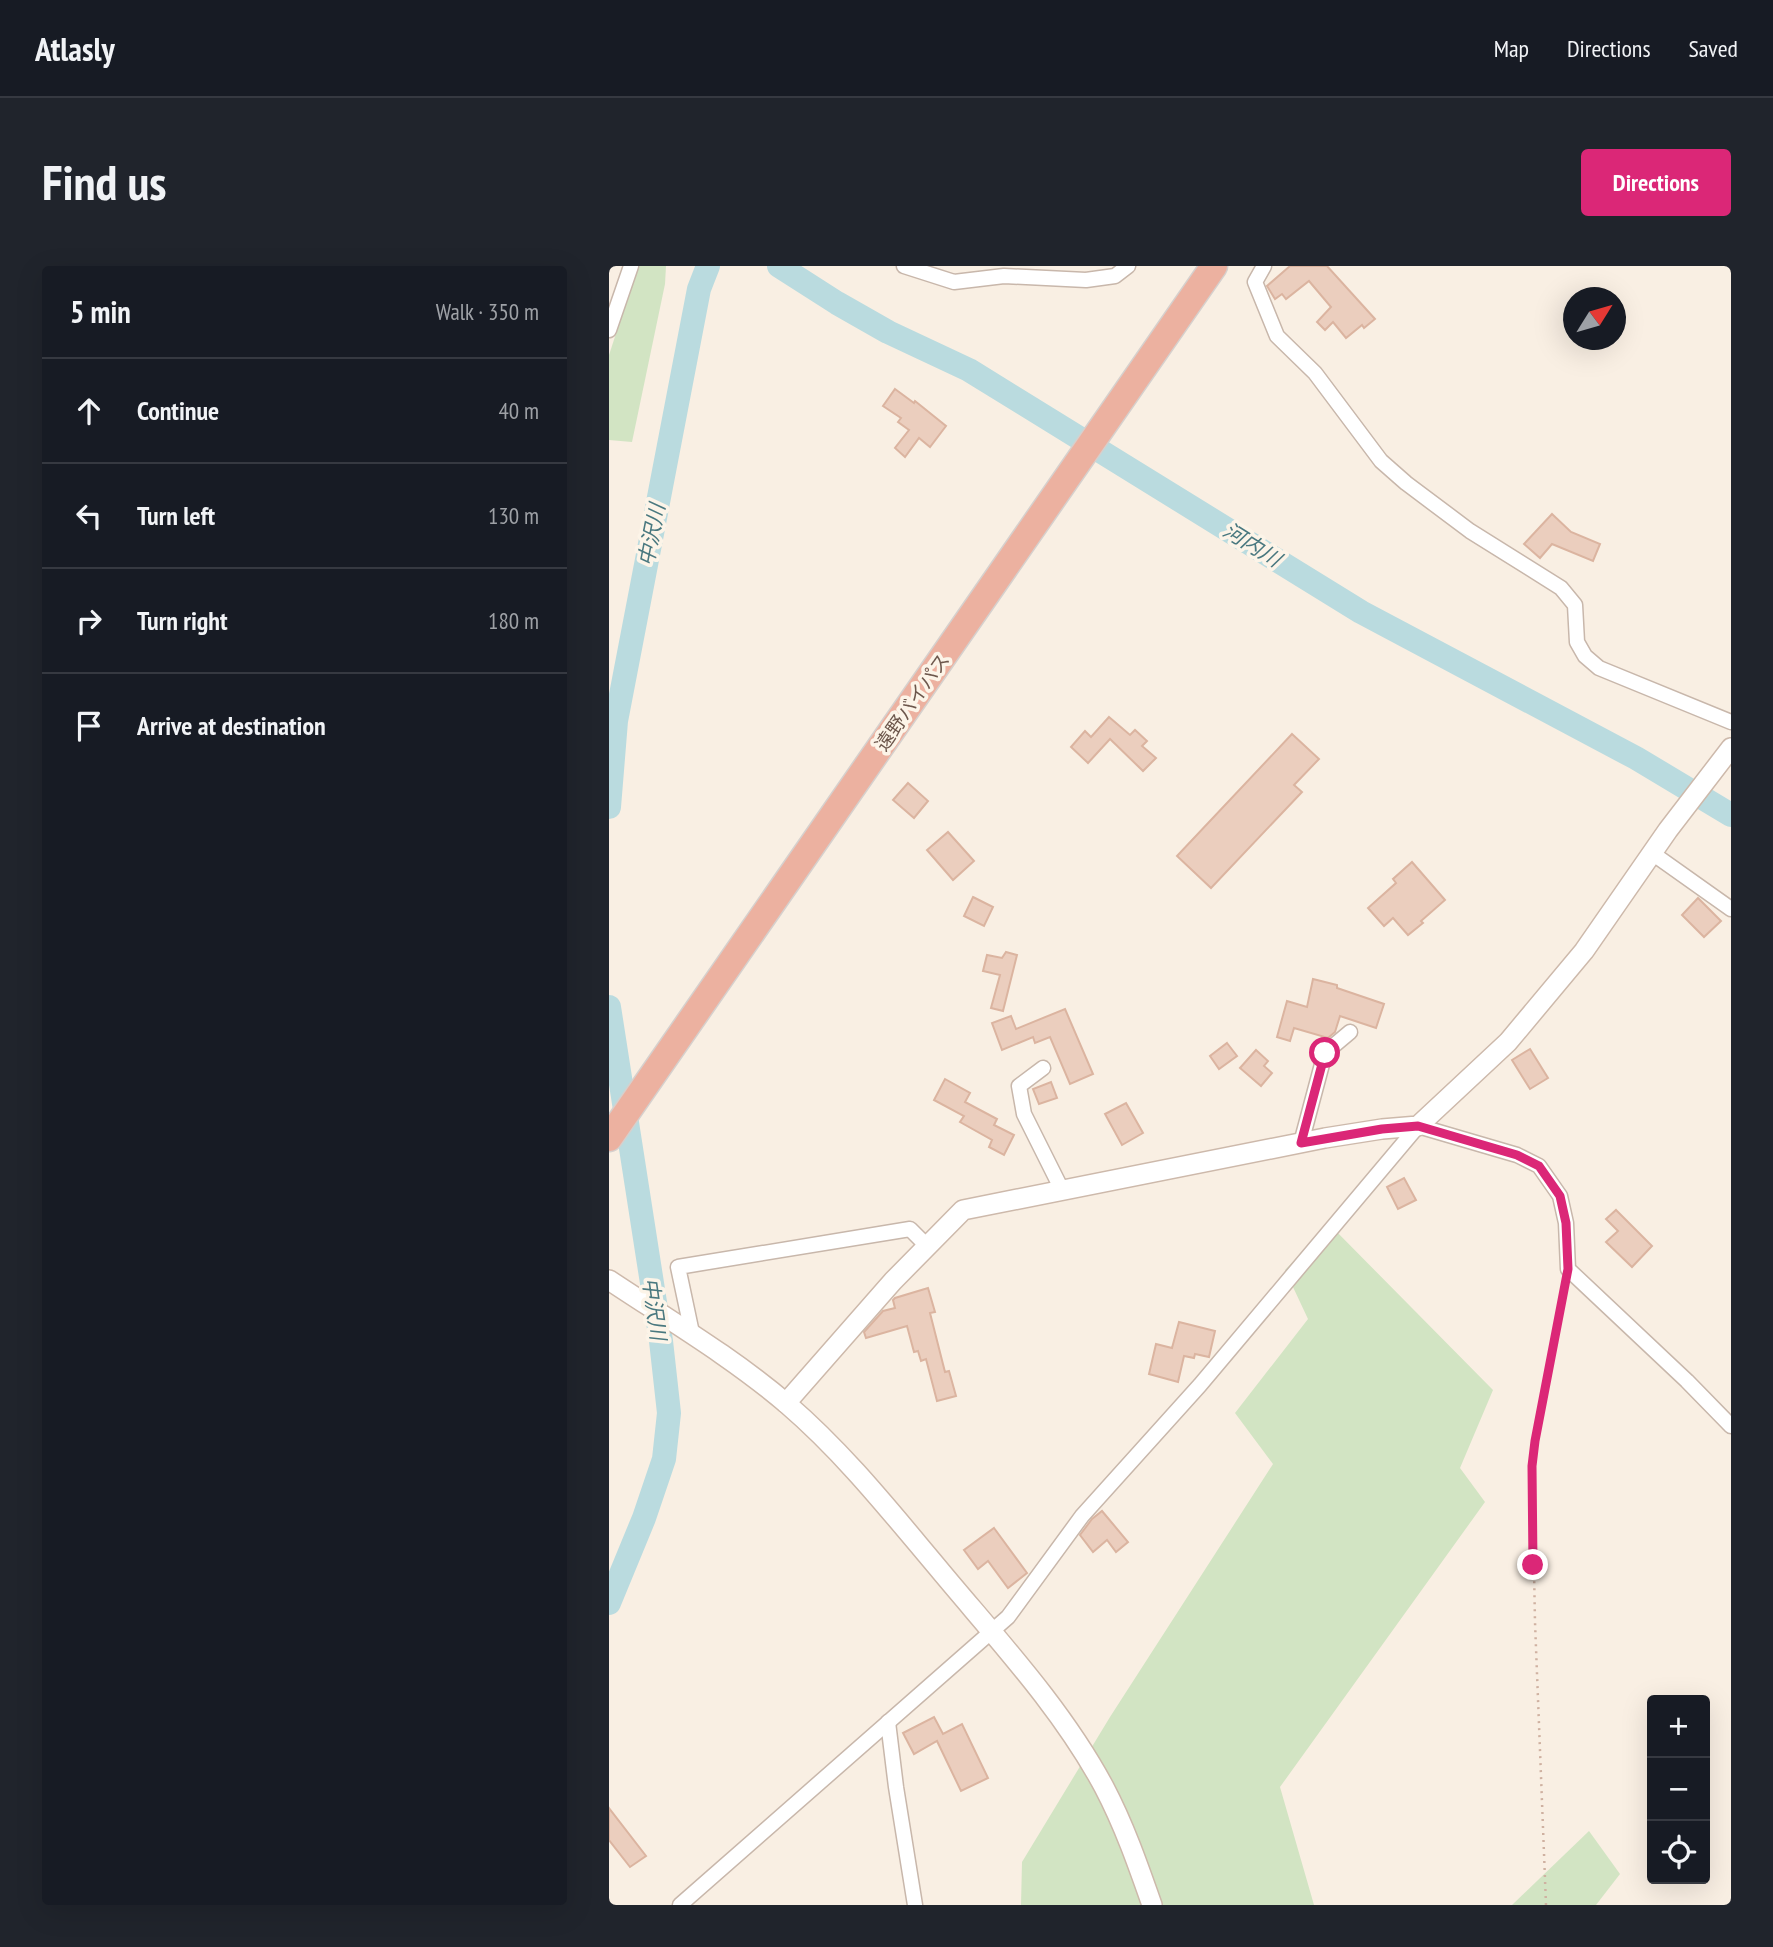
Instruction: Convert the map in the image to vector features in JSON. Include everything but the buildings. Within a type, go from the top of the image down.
[{"type":"highway","name":"遠野バイパス","points":[[609,1138],[647,1070],[1075,453],[1122,383],[1193,266]]},
{"type":"highway","name":"遠野バイパス","points":[[1122,383],[1214,266]]},
{"type":"highway","name":"遠野バイパス","points":[[609,1111],[647,1070]]},
{"type":"street","points":[[609,330],[631,266]]},
{"type":"street","points":[[904,266],[954,282],[1004,276],[1086,279],[1115,276],[1128,266]]},
{"type":"street","points":[[1264,266],[1255,282],[1277,336],[1315,373],[1381,461],[1406,484],[1470,531],[1561,588],[1575,605],[1577,642],[1585,656],[1599,668],[1731,722]]},
{"type":"street","points":[[680,1905],[1008,1617],[1082,1516],[1200,1385],[1418,1126],[1508,1042],[1584,951],[1668,830],[1731,748]]},
{"type":"street","points":[[1652,853],[1731,909]]},
{"type":"street","points":[[1301,1143],[1325,1053],[1349,1032]]},
{"type":"street","points":[[1044,1068],[1020,1086],[1024,1114],[1062,1190]]},
{"type":"street","points":[[786,1403],[927,1246],[963,1210],[1301,1143],[1382,1129],[1418,1126],[1517,1155],[1539,1166],[1560,1196],[1566,1223],[1568,1269],[1731,1426]]},
{"type":"street","points":[[692,1333],[678,1266],[910,1229],[927,1246]]},
{"type":"street","points":[[609,1280],[692,1333],[786,1403],[826,1440],[874,1492],[1019,1664],[1081,1748],[1105,1788],[1136,1858],[1152,1905]]},
{"type":"street","points":[[888,1721],[895,1787],[915,1905]]},
{"type":"path","points":[[1546,1905],[1532,1466],[1568,1269]]},
{"type":"green space","points":[[638,266],[666,266],[665,284],[632,442],[609,440],[609,355]]},
{"type":"green space","points":[[1329,1224],[1493,1390],[1460,1468],[1485,1502],[1280,1787],[1314,1905],[1021,1905],[1022,1862],[1110,1717],[1273,1464],[1235,1413],[1308,1319],[1285,1270]]},
{"type":"green space","points":[[1589,1831],[1620,1874],[1596,1905],[1512,1905]]},
{"type":"waterway","name":"中沢川","points":[[609,807],[616,721],[699,289],[708,266]]},
{"type":"waterway","name":"河内川","points":[[779,266],[888,332],[969,370],[1361,612],[1636,758],[1731,815]]},
{"type":"waterway","name":"中沢川","points":[[609,1007],[661,1341],[669,1413],[664,1459],[644,1518],[609,1603]]},
{"type":"route","points":[[1325,1053],[1301,1143],[1382,1129],[1418,1126],[1517,1155],[1539,1166],[1560,1196],[1566,1223],[1568,1269],[1532,1466],[1533,1565]]}]
